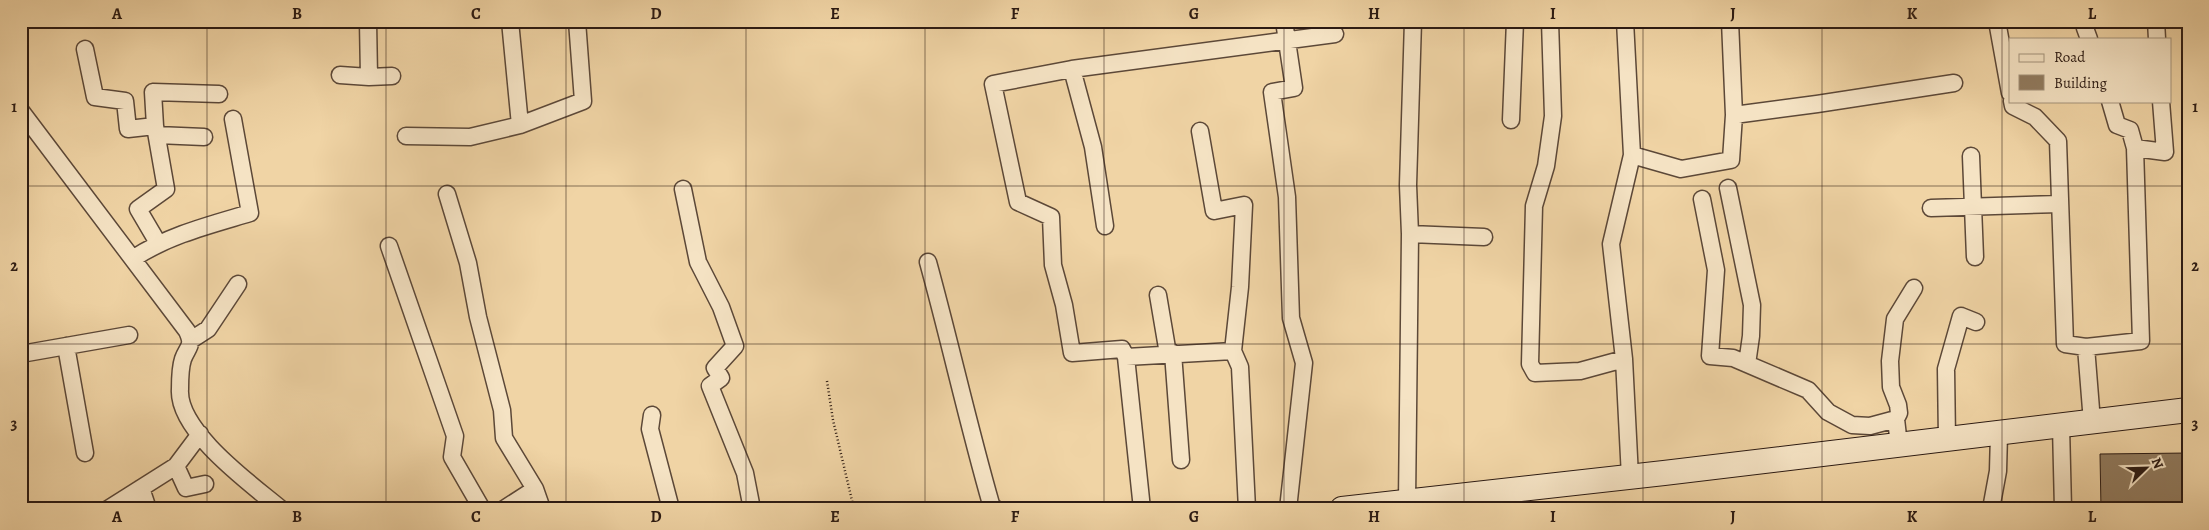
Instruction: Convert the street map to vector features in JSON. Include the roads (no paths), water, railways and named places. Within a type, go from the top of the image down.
[{"type":"main road","points":[[1344,509],[1505,500],[1630,477],[2188,410]]},
{"type":"street","points":[[368,21],[369,76]]},
{"type":"street","points":[[510,21],[520,125]]},
{"type":"street","points":[[406,136],[470,137],[520,125],[583,101],[577,21]]},
{"type":"street","points":[[1284,21],[1294,88],[1272,92],[1287,202],[1291,318],[1304,363],[1288,509]]},
{"type":"street","points":[[1413,21],[1408,186],[1419,504]]},
{"type":"street","points":[[1511,120],[1515,21]]},
{"type":"street","points":[[1550,21],[1553,116],[1546,166],[1534,206],[1530,364],[1535,373],[1580,370],[1624,359]]},
{"type":"street","points":[[1625,21],[1632,155],[1611,244],[1624,359],[1630,477]]},
{"type":"street","points":[[1632,155],[1681,169],[1731,160],[1734,115],[1730,21]]},
{"type":"street","points":[[1997,21],[2009,87]]},
{"type":"street","points":[[2156,21],[2157,38]]},
{"type":"street","points":[[1142,509],[1126,358],[1122,350],[1072,353],[1064,305],[1053,265],[1051,217],[1018,202],[993,84],[1072,68],[1335,34]]},
{"type":"street","points":[[85,49],[95,98],[125,101],[128,129],[156,130],[204,137]]},
{"type":"street","points":[[1072,68],[1093,147],[1105,226]]},
{"type":"street","points":[[340,76],[392,76]]},
{"type":"street","points":[[1734,115],[1954,82]]},
{"type":"street","points":[[158,244],[138,209],[166,189],[156,130],[153,92],[219,94]]},
{"type":"street","points":[[2012,102],[2013,106],[2034,117],[2058,141],[2065,344],[2086,347],[2141,341],[2135,148],[2130,130],[2117,125],[2110,102]]},
{"type":"street","points":[[2135,148],[2165,152],[2161,102]]},
{"type":"street","points":[[21,110],[182,322],[191,340],[189,350],[184,358],[180,403],[183,413],[215,454],[281,509]]},
{"type":"street","points":[[134,258],[158,244],[185,233],[250,213],[232,119]]},
{"type":"street","points":[[1200,131],[1214,211],[1244,205],[1240,287],[1233,351],[1240,367],[1247,509]]},
{"type":"street","points":[[1971,156],[1975,257]]},
{"type":"street","points":[[1728,188],[1752,305],[1751,336],[1747,364]]},
{"type":"street","points":[[683,189],[698,262],[721,307],[735,346],[715,368],[721,378],[710,386],[745,472],[752,509]]},
{"type":"street","points":[[447,194],[468,263],[478,317],[502,410],[504,438],[535,488],[542,509]]},
{"type":"street","points":[[1702,199],[1716,270],[1710,356],[1733,358],[1808,390],[1828,412],[1852,425],[1878,425],[1896,419]]},
{"type":"street","points":[[1930,208],[2060,204]]},
{"type":"street","points":[[1410,234],[1484,237]]},
{"type":"street","points":[[388,246],[455,436],[452,457],[482,509]]},
{"type":"street","points":[[928,262],[974,444],[991,504],[995,509]]},
{"type":"street","points":[[191,340],[208,329],[238,284]]},
{"type":"street","points":[[1899,445],[1896,419],[1899,413],[1891,387],[1890,361],[1895,319],[1914,288]]},
{"type":"street","points":[[1158,295],[1171,354],[1181,460]]},
{"type":"street","points":[[1948,440],[1946,369],[1961,316],[1976,322]]},
{"type":"street","points":[[21,354],[128,335]]},
{"type":"street","points":[[66,346],[85,453]]},
{"type":"street","points":[[2086,347],[2092,422]]},
{"type":"street","points":[[1126,358],[1233,351]]},
{"type":"street","points":[[652,415],[650,429],[671,509]]},
{"type":"street","points":[[2061,426],[2064,509]]},
{"type":"street","points":[[108,509],[176,466],[200,434]]},
{"type":"street","points":[[1991,509],[1998,471],[1999,434]]},
{"type":"street","points":[[176,466],[186,488],[206,484]]},
{"type":"street","points":[[141,488],[148,509]]},
{"type":"street","points":[[504,509],[535,488]]}]
